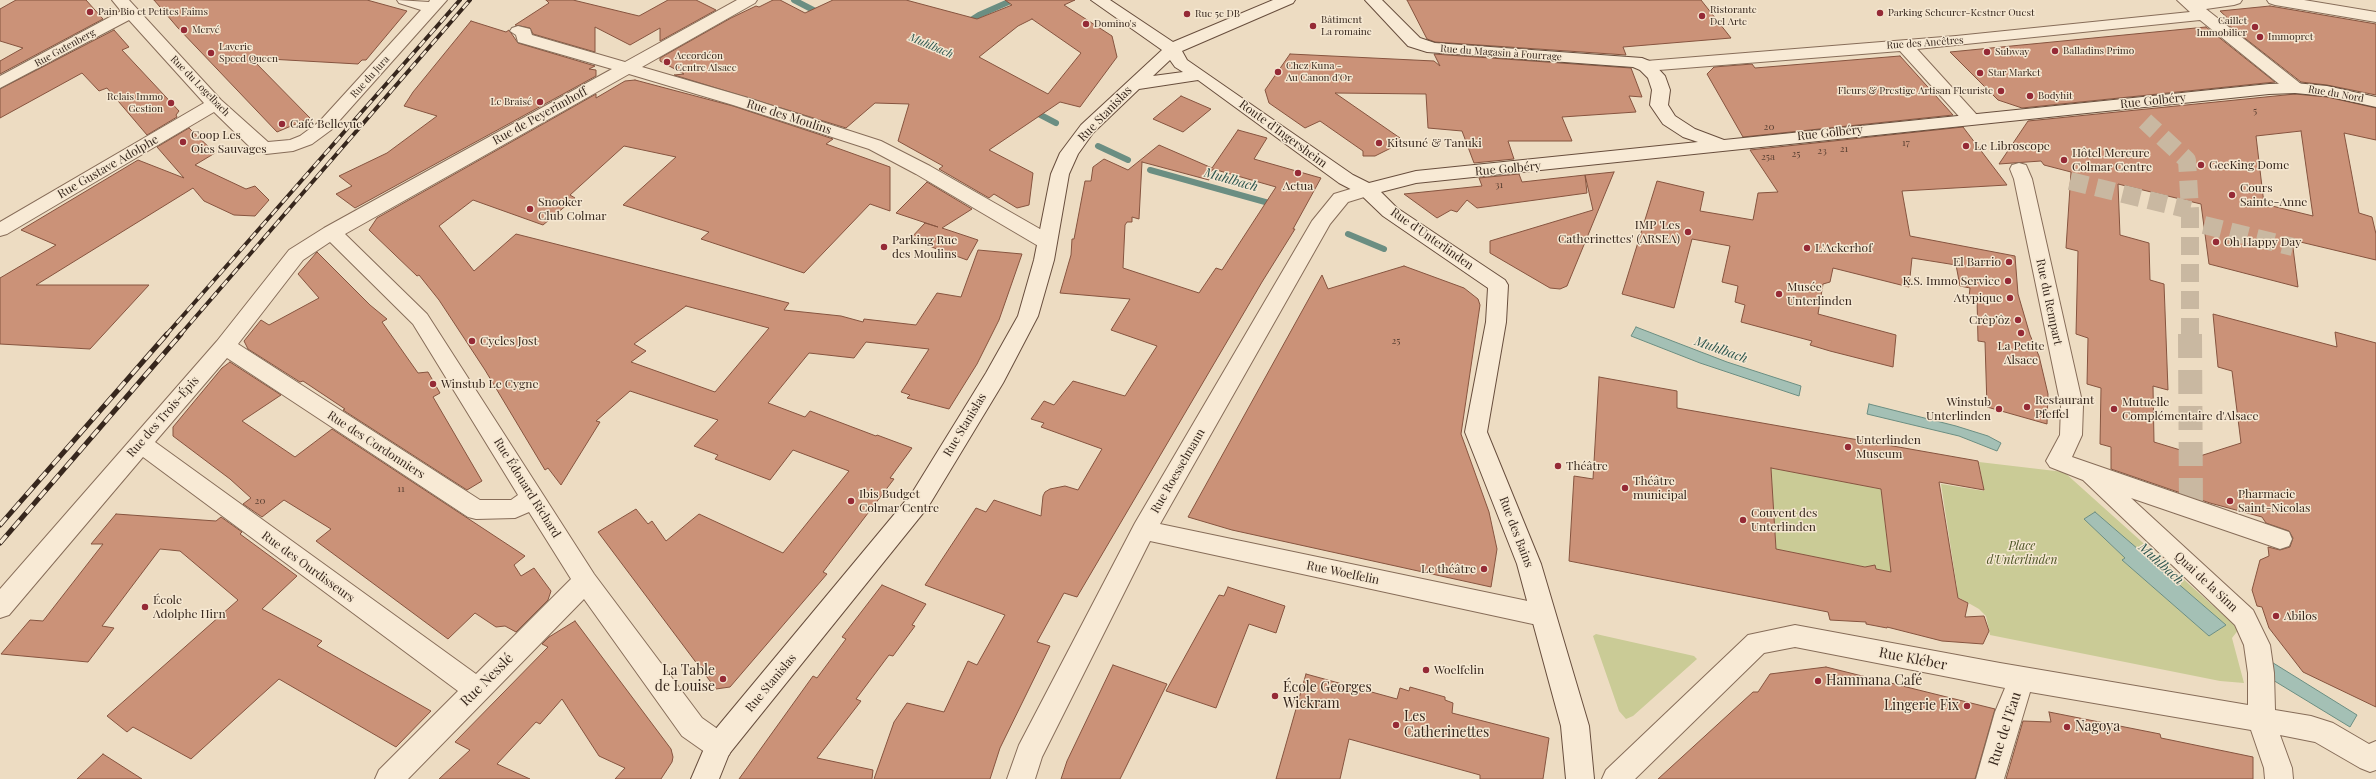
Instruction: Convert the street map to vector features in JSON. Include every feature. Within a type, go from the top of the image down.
[{"type":"street","points":[[405,0],[436,4]]},
{"type":"street","name":"Rue de Peyerimhoff","points":[[331,232],[364,216],[627,67],[749,0]]},
{"type":"street","name":"Route d'Ingersheim","points":[[1099,0],[1172,49],[1181,63],[1201,75],[1346,179],[1367,190]]},
{"type":"street","points":[[1172,49],[1287,0]]},
{"type":"street","name":"Rue du Magasin à Fourrage","points":[[1373,0],[1414,42],[1433,48],[1636,62],[1646,66]]},
{"type":"street","name":"Rue des Ancêtres","points":[[1646,66],[2009,36],[2234,0]]},
{"type":"street","points":[[2275,0],[2349,7],[2376,17]]},
{"type":"street","name":"Rue du Jura","points":[[293,145],[306,140],[325,126],[436,4]]},
{"type":"street","name":"Rue du Logelbach","points":[[125,6],[216,104],[258,145],[266,148],[293,145]]},
{"type":"street","name":"Rue Gutenberg","points":[[0,83],[125,6]]},
{"type":"street","points":[[2193,7],[2295,88]]},
{"type":"street","name":"Rue des Moulins","points":[[518,31],[524,32],[524,38],[627,67],[875,145],[923,170],[1047,242]]},
{"type":"street","points":[[1903,44],[1972,118]]},
{"type":"street","name":"Rue Stanislas","points":[[705,779],[719,746],[920,500],[975,406],[995,377],[1028,316],[1047,242],[1059,181],[1069,153],[1087,129],[1172,49]]},
{"type":"street","points":[[1646,66],[1656,76],[1661,90],[1659,105],[1669,120],[1689,133],[1722,145]]},
{"type":"street","points":[[1133,86],[1163,79],[1201,75]]},
{"type":"street","name":"Rue du Nord","points":[[2295,88],[2327,91],[2376,102]]},
{"type":"street","name":"Rue Golbéry","points":[[1367,190],[1416,177],[1534,166],[1972,118],[2295,88]]},
{"type":"street","name":"Rue Gustave Adolphe","points":[[0,230],[216,104]]},
{"type":"street","name":"Rue du Rempart","points":[[2018,169],[2023,179],[2072,406],[2071,435],[2058,461]]},
{"type":"street","name":"Rue d'Unterlinden","points":[[1367,190],[1390,212],[1498,285]]},
{"type":"street","name":"Rue Roesselmann","points":[[1021,779],[1029,754],[1144,530],[1322,221],[1341,198],[1367,190]]},
{"type":"street","name":"Rue des Trois-Épis","points":[[0,607],[225,346],[296,255],[310,244],[331,232]]},
{"type":"street","name":"Rue Édouard Richard","points":[[331,232],[420,319],[585,581],[692,728],[719,746]]},
{"type":"street","name":"Rue des Bains","points":[[1498,285],[1496,322],[1476,432],[1529,564],[1542,615],[1575,726],[1580,779]]},
{"type":"street","name":"Rue des Cordonniers","points":[[225,346],[476,510],[515,509],[533,497]]},
{"type":"street","name":"Rue des Ourdisseurs","points":[[140,443],[477,690]]},
{"type":"street","name":"Quai de la Sinn","points":[[2058,461],[2091,474],[2280,539]]},
{"type":"street","name":"Quai de la Sinn","points":[[2091,474],[2244,618],[2257,645],[2261,673],[2262,721],[2278,768],[2279,779]]},
{"type":"street","name":"Rue Woelfelin","points":[[1144,530],[1542,615]]},
{"type":"street","name":"Rue Nesslé","points":[[389,779],[585,581]]},
{"type":"street","name":"Rue Kléber","points":[[1616,779],[1757,644],[1795,636],[2323,732],[2374,759]]},
{"type":"street","name":"Rue de l'Eau","points":[[1990,779],[2009,712],[2022,678]]},
{"type":"green space","name":"Place d'Unterlinden","points":[[1979,462],[2064,472],[2239,629],[2232,638],[2244,683],[2220,681],[1990,635],[1986,616],[1979,609],[1956,596],[1957,588],[1941,484],[1984,491]],"holes":[[[2095,512],[2226,625],[2209,636],[2122,560],[2125,558],[2084,519]]]},
{"type":"green space","points":[[1771,468],[1881,489],[1891,572],[1776,549]]},
{"type":"green space","points":[[1596,634],[1694,656],[1697,659],[1633,716],[1626,719],[1619,711],[1593,636]]},
{"type":"shaded area","points":[[1636,327],[1727,362],[1801,386],[1799,396],[1700,363],[1631,336]]},
{"type":"shaded area","points":[[1869,404],[1956,426],[1988,436],[2001,443],[1997,451],[1959,436],[1867,414]]},
{"type":"shaded area","points":[[2095,512],[2226,625],[2209,636],[2122,560],[2125,558],[2084,519]]},
{"type":"shaded area","points":[[2270,661],[2357,715],[2350,727],[2263,674]]},
{"type":"building","points":[[16,0],[86,0],[103,19],[0,74],[0,61],[23,48],[0,41],[0,9]]},
{"type":"building","points":[[154,0],[367,0],[407,11],[366,60],[362,60],[358,64],[251,58],[310,118],[277,132],[178,28]]},
{"type":"building","points":[[546,0],[573,0],[639,16],[668,0],[696,0],[716,10],[660,41],[660,28],[630,45],[595,27],[595,52],[533,34],[530,28],[515,25],[549,3]]},
{"type":"building","points":[[773,0],[780,0],[805,13],[833,0],[906,0],[977,19],[1012,5],[1005,0],[1075,0],[1064,5],[1112,36],[1117,57],[1080,107],[1060,102],[989,150],[1033,173],[1029,205],[1017,208],[994,194],[989,198],[939,169],[943,166],[898,141],[909,104],[875,103],[846,128],[674,75],[684,74],[660,61],[660,58],[731,18],[756,6],[759,7]],"holes":[[[1032,19],[1081,53],[1048,94],[979,57],[1018,26]]]},
{"type":"building","points":[[1407,0],[1701,0],[1731,38],[1623,47],[1626,55],[1435,42],[1427,39]]},
{"type":"building","points":[[2270,6],[2376,24],[2376,95],[2327,85],[2301,82],[2228,25],[2234,24],[2220,11]]},
{"type":"building","points":[[471,21],[506,32],[509,30],[518,43],[595,66],[589,69],[596,70],[596,76],[355,208],[336,194],[352,186],[339,176],[387,153],[437,116],[404,106],[413,92]]},
{"type":"building","points":[[2206,27],[2275,82],[2022,108],[1998,100],[1950,52]]},
{"type":"building","points":[[114,30],[129,47],[122,50],[179,111],[176,115],[177,117],[147,135],[107,88],[99,91],[82,73],[0,118],[0,89]]},
{"type":"building","points":[[1290,54],[1434,61],[1440,66],[1434,54],[1631,68],[1642,97],[1629,96],[1636,112],[1562,117],[1572,141],[1508,141],[1514,159],[1474,163],[1462,131],[1428,128],[1426,94],[1335,93],[1400,138],[1387,145],[1391,148],[1375,156],[1363,156],[1363,151],[1320,121],[1305,128],[1269,103],[1265,90]]},
{"type":"building","points":[[1900,56],[1953,115],[1743,137],[1707,74],[1714,67],[1752,64],[1755,68]]},
{"type":"building","points":[[635,80],[733,106],[833,139],[826,144],[890,167],[890,211],[870,204],[804,273],[701,239],[709,232],[623,205],[676,157],[624,146],[570,195],[575,198],[543,225],[473,200],[439,226],[474,271],[516,234],[789,303],[784,310],[841,316],[863,322],[864,319],[916,325],[937,293],[961,297],[978,250],[1022,254],[999,320],[977,364],[949,409],[907,398],[910,395],[901,392],[929,349],[866,342],[854,358],[809,353],[768,403],[805,417],[810,411],[912,448],[890,478],[894,479],[823,572],[827,574],[730,687],[716,689],[598,532],[636,509],[648,524],[652,521],[666,541],[699,514],[783,553],[849,471],[793,450],[770,480],[715,459],[718,455],[694,446],[718,420],[630,391],[596,421],[600,422],[561,485],[548,468],[545,470],[485,370],[439,300],[419,275],[417,276],[369,230],[377,218],[596,94],[596,98],[625,81]],"holes":[[[686,306],[769,328],[715,392],[631,362],[646,351],[634,344]]]},
{"type":"building","points":[[2295,94],[2327,97],[2376,108],[2376,140],[2344,133],[2359,213],[2372,217],[2376,234],[2376,260],[2292,240],[2298,287],[2209,264],[2201,204],[2118,184],[2120,235],[2149,243],[2150,280],[2164,284],[2168,390],[2153,386],[2154,442],[2200,456],[2241,443],[2232,371],[2218,367],[2213,314],[2337,347],[2335,332],[2376,343],[2376,707],[2303,672],[2269,628],[2262,607],[2257,606],[2252,590],[2260,560],[2269,556],[2268,547],[2280,550],[2290,547],[2293,538],[2289,531],[2266,523],[2262,517],[2210,503],[2111,469],[2111,447],[2100,444],[2101,388],[2087,384],[2088,338],[2076,334],[2078,251],[2066,248],[2071,172],[2044,165],[2041,161],[1999,164],[2028,121]],"holes":[[[2301,131],[2313,216],[2264,204],[2256,136]]]},
{"type":"building","points":[[1181,96],[1211,109],[1183,132],[1153,119]]},
{"type":"building","points":[[1963,127],[2007,185],[1902,191],[1910,236],[2015,256],[2018,294],[2030,335],[2039,356],[2048,394],[2047,424],[1987,407],[1985,342],[1978,341],[1977,298],[1969,297],[1970,288],[1960,286],[1956,265],[1912,258],[1909,287],[1833,268],[1830,282],[1823,284],[1818,314],[1896,335],[1893,367],[1830,351],[1810,345],[1812,341],[1741,322],[1745,305],[1735,302],[1738,286],[1722,282],[1730,246],[1692,239],[1674,308],[1622,294],[1657,181],[1704,192],[1700,211],[1753,220],[1758,193],[1778,192],[1750,150]]},
{"type":"building","points":[[189,128],[215,153],[195,165],[246,189],[255,186],[269,200],[255,216],[234,215],[204,201],[193,188],[36,285],[149,285],[90,349],[0,344],[0,278],[56,245],[21,230],[138,160],[184,178],[157,147]]},
{"type":"building","points":[[1238,130],[1267,138],[1254,159],[1321,178],[1293,229],[1295,229],[1262,282],[1077,597],[1064,593],[1037,642],[1050,646],[1000,748],[990,779],[874,779],[894,722],[907,703],[944,712],[968,661],[977,665],[1005,615],[925,585],[976,508],[986,512],[994,500],[1041,516],[1043,496],[1045,492],[1050,489],[1065,486],[1078,490],[1102,449],[1041,427],[1044,423],[1031,419],[1044,401],[1054,405],[1073,381],[1125,396],[1157,346],[1111,330],[1130,299],[1060,293],[1071,255],[1072,239],[1074,239],[1085,181],[1091,181],[1093,167],[1104,159],[1128,170],[1159,145],[1212,168]],"holes":[[[1142,162],[1209,180],[1213,169],[1276,187],[1222,270],[1216,268],[1199,293],[1123,268],[1125,225],[1127,222],[1132,222],[1132,217],[1139,219]]]},
{"type":"building","points":[[1614,172],[1567,286],[1560,289],[1550,288],[1490,253],[1490,241],[1593,210],[1585,175]]},
{"type":"building","points":[[1519,174],[1522,182],[1585,175],[1587,193],[1477,208],[1467,200],[1457,212],[1451,210],[1437,218],[1404,194],[1482,186],[1479,178]]},
{"type":"building","points":[[927,182],[972,209],[942,228],[978,240],[967,260],[910,239],[925,223],[938,227],[896,213]]},
{"type":"building","points":[[317,252],[370,305],[387,319],[382,322],[418,373],[428,372],[440,393],[433,397],[482,481],[467,490],[343,410],[345,409],[303,381],[300,382],[248,349],[244,341],[261,320],[269,325],[319,298],[298,274]]},
{"type":"building","points":[[1404,266],[1464,288],[1478,299],[1480,305],[1461,434],[1489,512],[1497,549],[1491,587],[1232,530],[1188,517],[1322,275],[1328,289]]},
{"type":"building","points":[[230,362],[281,395],[242,421],[295,457],[332,429],[525,556],[514,565],[521,576],[534,568],[551,591],[548,600],[516,632],[505,626],[496,627],[475,613],[448,639],[316,541],[331,529],[284,500],[262,517],[243,504],[251,498],[230,479],[173,436],[173,427],[222,368]]},
{"type":"building","points":[[1599,377],[1677,391],[1677,408],[1978,461],[1984,490],[1939,482],[1958,598],[1968,603],[1965,617],[1984,616],[1989,631],[1983,644],[1942,641],[1887,627],[1866,624],[1866,622],[1830,620],[1828,612],[1569,561],[1574,476],[1593,479]],"holes":[[[1771,468],[1881,489],[1891,572],[1876,569],[1875,565],[1865,567],[1776,549]]]},
{"type":"building","points":[[116,514],[216,521],[221,517],[242,532],[240,534],[297,576],[262,609],[322,641],[317,646],[431,711],[396,747],[279,679],[191,759],[133,727],[127,732],[107,716],[238,600],[180,551],[160,549],[102,626],[114,628],[88,662],[1,654],[30,620],[43,621],[103,544],[91,544]]},
{"type":"building","points":[[882,585],[926,604],[912,625],[915,626],[893,656],[889,655],[856,699],[861,701],[817,758],[873,770],[872,779],[739,779],[813,676],[817,678],[846,639],[842,637]]},
{"type":"building","points":[[1228,587],[1285,606],[1276,633],[1249,624],[1216,708],[1166,691],[1219,595],[1224,596]]},
{"type":"building","points":[[575,621],[671,749],[673,757],[672,762],[661,779],[615,779],[625,768],[599,756],[562,699],[540,724],[536,722],[497,764],[530,779],[439,779],[470,750],[455,742],[548,647],[542,644],[549,637]]},
{"type":"building","points":[[1113,665],[1167,684],[1120,779],[1061,779],[1067,761]]},
{"type":"building","points":[[1826,667],[1995,709],[1975,779],[1658,779],[1753,692],[1758,692],[1770,674]]},
{"type":"building","name":"Les Catherinettes","points":[[1306,674],[1397,699],[1400,688],[1409,691],[1410,687],[1445,697],[1445,700],[1453,703],[1452,713],[1549,738],[1543,779],[1480,779],[1480,775],[1349,739],[1340,779],[1276,779]]},
{"type":"building","points":[[2049,712],[2160,734],[2161,738],[2253,757],[2253,779],[2006,779],[2023,721],[2051,722]]},
{"type":"building","points":[[103,754],[142,779],[77,779]]},
{"type":"waterway","name":"Muhlbach","points":[[794,0],[821,14]]},
{"type":"waterway","points":[[965,24],[979,15],[1013,0]]},
{"type":"waterway","name":"Muhlbach","points":[[1031,110],[1056,123]]},
{"type":"waterway","name":"Muhlbach","points":[[1098,146],[1128,160]]},
{"type":"waterway","name":"Muhlbach","points":[[1150,170],[1276,205]]},
{"type":"waterway","name":"Muhlbach","points":[[1348,234],[1384,249]]},
{"type":"tunnel","points":[[2145,121],[2187,160],[2190,210]]},
{"type":"tunnel","points":[[2070,181],[2190,210]]},
{"type":"tunnel","points":[[2190,210],[2190,334]]},
{"type":"tunnel","points":[[2204,225],[2293,247]]},
{"type":"tunnel","points":[[2190,334],[2191,509]]},
{"type":"railway","points":[[166,335],[460,0]]},
{"type":"railway","points":[[180,335],[470,0]]},
{"type":"railway","points":[[0,525],[167,334]]},
{"type":"railway","points":[[0,543],[181,334]]},
{"type":"place","name":"Pain Bio et Petites Faims","points":[[90,12]]},
{"type":"place","name":"Parking Scheurer-Kestner Ouest","points":[[1880,13]]},
{"type":"place","name":"Rue 5e DB","points":[[1187,14]]},
{"type":"place","name":"Ristorante Del Arte","points":[[1702,16]]},
{"type":"place","name":"Domino's","points":[[1086,24]]},
{"type":"place","name":"Bâtiment La romaine","points":[[1313,26]]},
{"type":"place","name":"Caillet Immobilier","points":[[2255,27]]},
{"type":"place","name":"Mervé","points":[[184,30]]},
{"type":"place","name":"Immopret","points":[[2260,37]]},
{"type":"place","name":"Balladins Primo","points":[[2055,51]]},
{"type":"place","name":"Subway","points":[[1987,52]]},
{"type":"place","name":"Laverie Speed Queen","points":[[211,53]]},
{"type":"place","name":"Accordéon Centre Alsace","points":[[667,62]]},
{"type":"place","name":"Chez Kuna - Au Canon d'Or","points":[[1278,72]]},
{"type":"place","name":"Star Market","points":[[1980,73]]},
{"type":"place","name":"Fleurs & Prestige Artisan Fleuriste","points":[[2001,91]]},
{"type":"place","name":"Bodyhit","points":[[2030,96]]},
{"type":"place","name":"Le Braisé","points":[[540,102]]},
{"type":"place","name":"Relais Immo Gestion","points":[[171,103]]},
{"type":"place","name":"Café Bellevue","points":[[282,124]]},
{"type":"place","name":"Coop Les Oies Sauvages","points":[[183,142]]},
{"type":"place","name":"Kitsuné & Tanuki","points":[[1379,143]]},
{"type":"place","name":"Le Libroscope","points":[[1966,146]]},
{"type":"place","name":"Hôtel Mercure Colmar Centre","points":[[2064,160]]},
{"type":"place","name":"GeeKing Dome","points":[[2201,165]]},
{"type":"place","name":"Actua","points":[[1298,173]]},
{"type":"place","name":"Cours Sainte-Anne","points":[[2232,195]]},
{"type":"place","name":"Snooker Club Colmar","points":[[530,209]]},
{"type":"place","name":"IMP 'Les Catherinettes' (ARSEA)","points":[[1688,232]]},
{"type":"place","name":"Oh Happy Day","points":[[2216,242]]},
{"type":"place","name":"Parking Rue des Moulins","points":[[884,247]]},
{"type":"place","name":"L'Ackerhof","points":[[1807,248]]},
{"type":"place","name":"El Barrio","points":[[2009,262]]},
{"type":"place","name":"K.S. Immo Service","points":[[2008,281]]},
{"type":"place","name":"Musée Unterlinden","points":[[1779,294]]},
{"type":"place","name":"Atypique","points":[[2010,298]]},
{"type":"place","name":"Crêp’ôz","points":[[2018,320]]},
{"type":"place","name":"La Petite Alsace","points":[[2021,333]]},
{"type":"place","name":"Cycles Jost","points":[[472,341]]},
{"type":"place","name":"Winstub Le Cygne","points":[[433,384]]},
{"type":"place","name":"Restaurant Pfeffel","points":[[2027,407]]},
{"type":"place","name":"Winstub Unterlinden","points":[[1999,409]]},
{"type":"place","name":"Mutuelle Complémentaire d'Alsace","points":[[2114,409]]},
{"type":"place","name":"Unterlinden Museum","points":[[1848,447]]},
{"type":"place","name":"Théâtre","points":[[1558,466]]},
{"type":"place","name":"Théâtre municipal","points":[[1625,488]]},
{"type":"place","name":"Ibis Budget Colmar Centre","points":[[851,501]]},
{"type":"place","name":"Pharmacie Saint-Nicolas","points":[[2230,501]]},
{"type":"place","name":"Couvent des Unterlinden","points":[[1743,520]]},
{"type":"place","name":"Le théâtre","points":[[1484,569]]},
{"type":"place","name":"École Adolphe Hirn","points":[[145,607]]},
{"type":"place","name":"Abilos","points":[[2276,616]]},
{"type":"place","name":"Woelfelin","points":[[1426,670]]},
{"type":"place","name":"La Table de Louise","points":[[723,679]]},
{"type":"place","name":"Hammana Café","points":[[1818,681]]},
{"type":"place","name":"École Georges Wickram","points":[[1275,696]]},
{"type":"place","name":"Lingerie Fix","points":[[1967,706]]},
{"type":"place","name":"Les Catherinettes","points":[[1396,725]]},
{"type":"place","name":"Nagoya","points":[[2067,727]]}]
